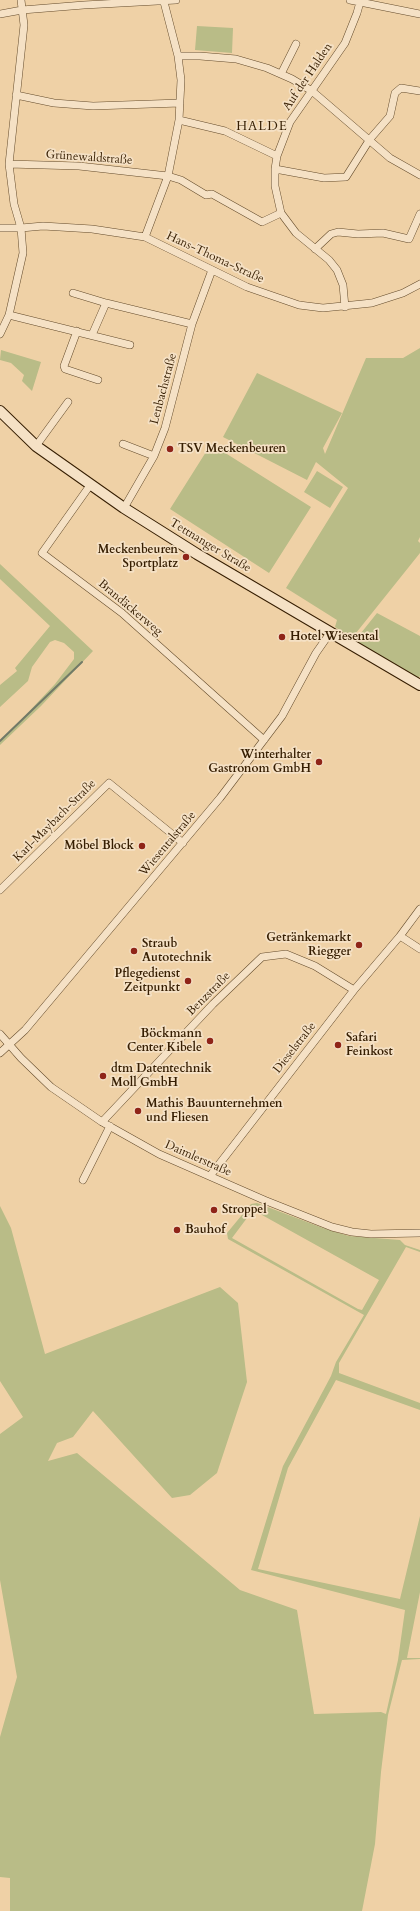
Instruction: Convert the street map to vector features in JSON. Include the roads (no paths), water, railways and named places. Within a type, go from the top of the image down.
[{"type":"main road","name":"Tettnanger Straße","points":[[0,411],[36,446],[124,508],[203,558],[420,685]]},
{"type":"street","points":[[0,334],[9,314],[23,253],[21,228],[14,204],[9,164],[24,25],[21,0]]},
{"type":"street","points":[[0,14],[22,10],[84,5],[176,0]]},
{"type":"street","points":[[350,0],[420,14]]},
{"type":"street","points":[[145,237],[168,176],[179,120],[181,80],[178,56],[163,1]]},
{"type":"street","name":"Auf der Halden","points":[[345,307],[343,285],[337,270],[329,260],[296,233],[281,213],[275,186],[275,170],[277,156],[290,122],[345,43],[360,2]]},
{"type":"street","points":[[281,74],[296,44]]},
{"type":"street","points":[[178,56],[236,59],[281,74],[312,91],[370,139],[390,158],[420,175]]},
{"type":"street","points":[[275,170],[324,178],[346,177],[370,139],[390,116],[395,94],[401,88],[420,91]]},
{"type":"street","points":[[16,95],[54,103],[93,106],[180,103]]},
{"type":"street","points":[[179,120],[225,131],[277,156]]},
{"type":"street","name":"Grünewaldstraße","points":[[9,164],[79,166],[168,176],[181,180],[206,195],[212,194],[262,222],[281,213]]},
{"type":"street","points":[[316,250],[331,234],[338,232],[358,234],[382,233],[410,239],[420,214]]},
{"type":"street","name":"Hans-Thoma-Straße","points":[[0,228],[43,226],[92,229],[145,237],[247,288],[299,305],[322,308],[345,307],[372,303],[420,284]]},
{"type":"street","name":"Lenbachstraße","points":[[124,508],[154,456],[165,428],[192,324],[212,270]]},
{"type":"street","points":[[73,293],[106,303],[192,324]]},
{"type":"street","points":[[92,334],[106,303]]},
{"type":"street","points":[[9,314],[92,334],[130,345]]},
{"type":"street","points":[[78,331],[64,366],[65,369],[98,380]]},
{"type":"street","points":[[36,446],[68,402]]},
{"type":"street","points":[[123,444],[154,456]]},
{"type":"street","name":"Brandäckerweg","points":[[91,484],[42,553],[122,614],[264,740]]},
{"type":"street","name":"Wiesentalstraße","points":[[0,1054],[29,1025],[220,798],[282,716],[316,653],[330,633]]},
{"type":"street","name":"Karl-Maybach-Straße","points":[[0,890],[109,783],[183,843]]},
{"type":"street","name":"Dieselstraße","points":[[210,1176],[354,990],[400,936],[420,909]]},
{"type":"street","points":[[400,936],[420,949]]},
{"type":"street","name":"Benzstraße","points":[[102,1122],[213,1004],[262,957],[286,954],[315,966],[354,990]]},
{"type":"street","name":"Daimlerstraße","points":[[0,1034],[51,1087],[102,1122],[159,1154],[332,1227],[352,1232],[371,1234],[420,1233]]},
{"type":"street","points":[[83,1180],[110,1126]]},
{"type":"waterway","points":[[0,741],[82,662]]},
{"type":"place","name":"TSV Meckenbeuren","points":[[170,449]]},
{"type":"place","name":"Meckenbeuren Sportplatz","points":[[186,557]]},
{"type":"place","name":"Hotel Wiesental","points":[[282,637]]},
{"type":"place","name":"Winterhalter Gastronom GmbH","points":[[319,762]]},
{"type":"place","name":"Möbel Block","points":[[142,846]]},
{"type":"place","name":"Getränkemarkt Riegger","points":[[359,945]]},
{"type":"place","name":"Straub Autotechnik","points":[[134,951]]},
{"type":"place","name":"Pflegedienst Zeitpunkt","points":[[188,981]]},
{"type":"place","name":"Böckmann Center Kibele","points":[[210,1041]]},
{"type":"place","name":"Safari Feinkost","points":[[338,1045]]},
{"type":"place","name":"dtm Datentechnik Moll GmbH","points":[[103,1076]]},
{"type":"place","name":"Mathis Bauunternehmen und Fliesen","points":[[138,1111]]},
{"type":"place","name":"Stroppel","points":[[214,1210]]},
{"type":"place","name":"Bauhof","points":[[177,1230]]},
{"type":"district","name":"HALDE","points":[[262,127]]}]
